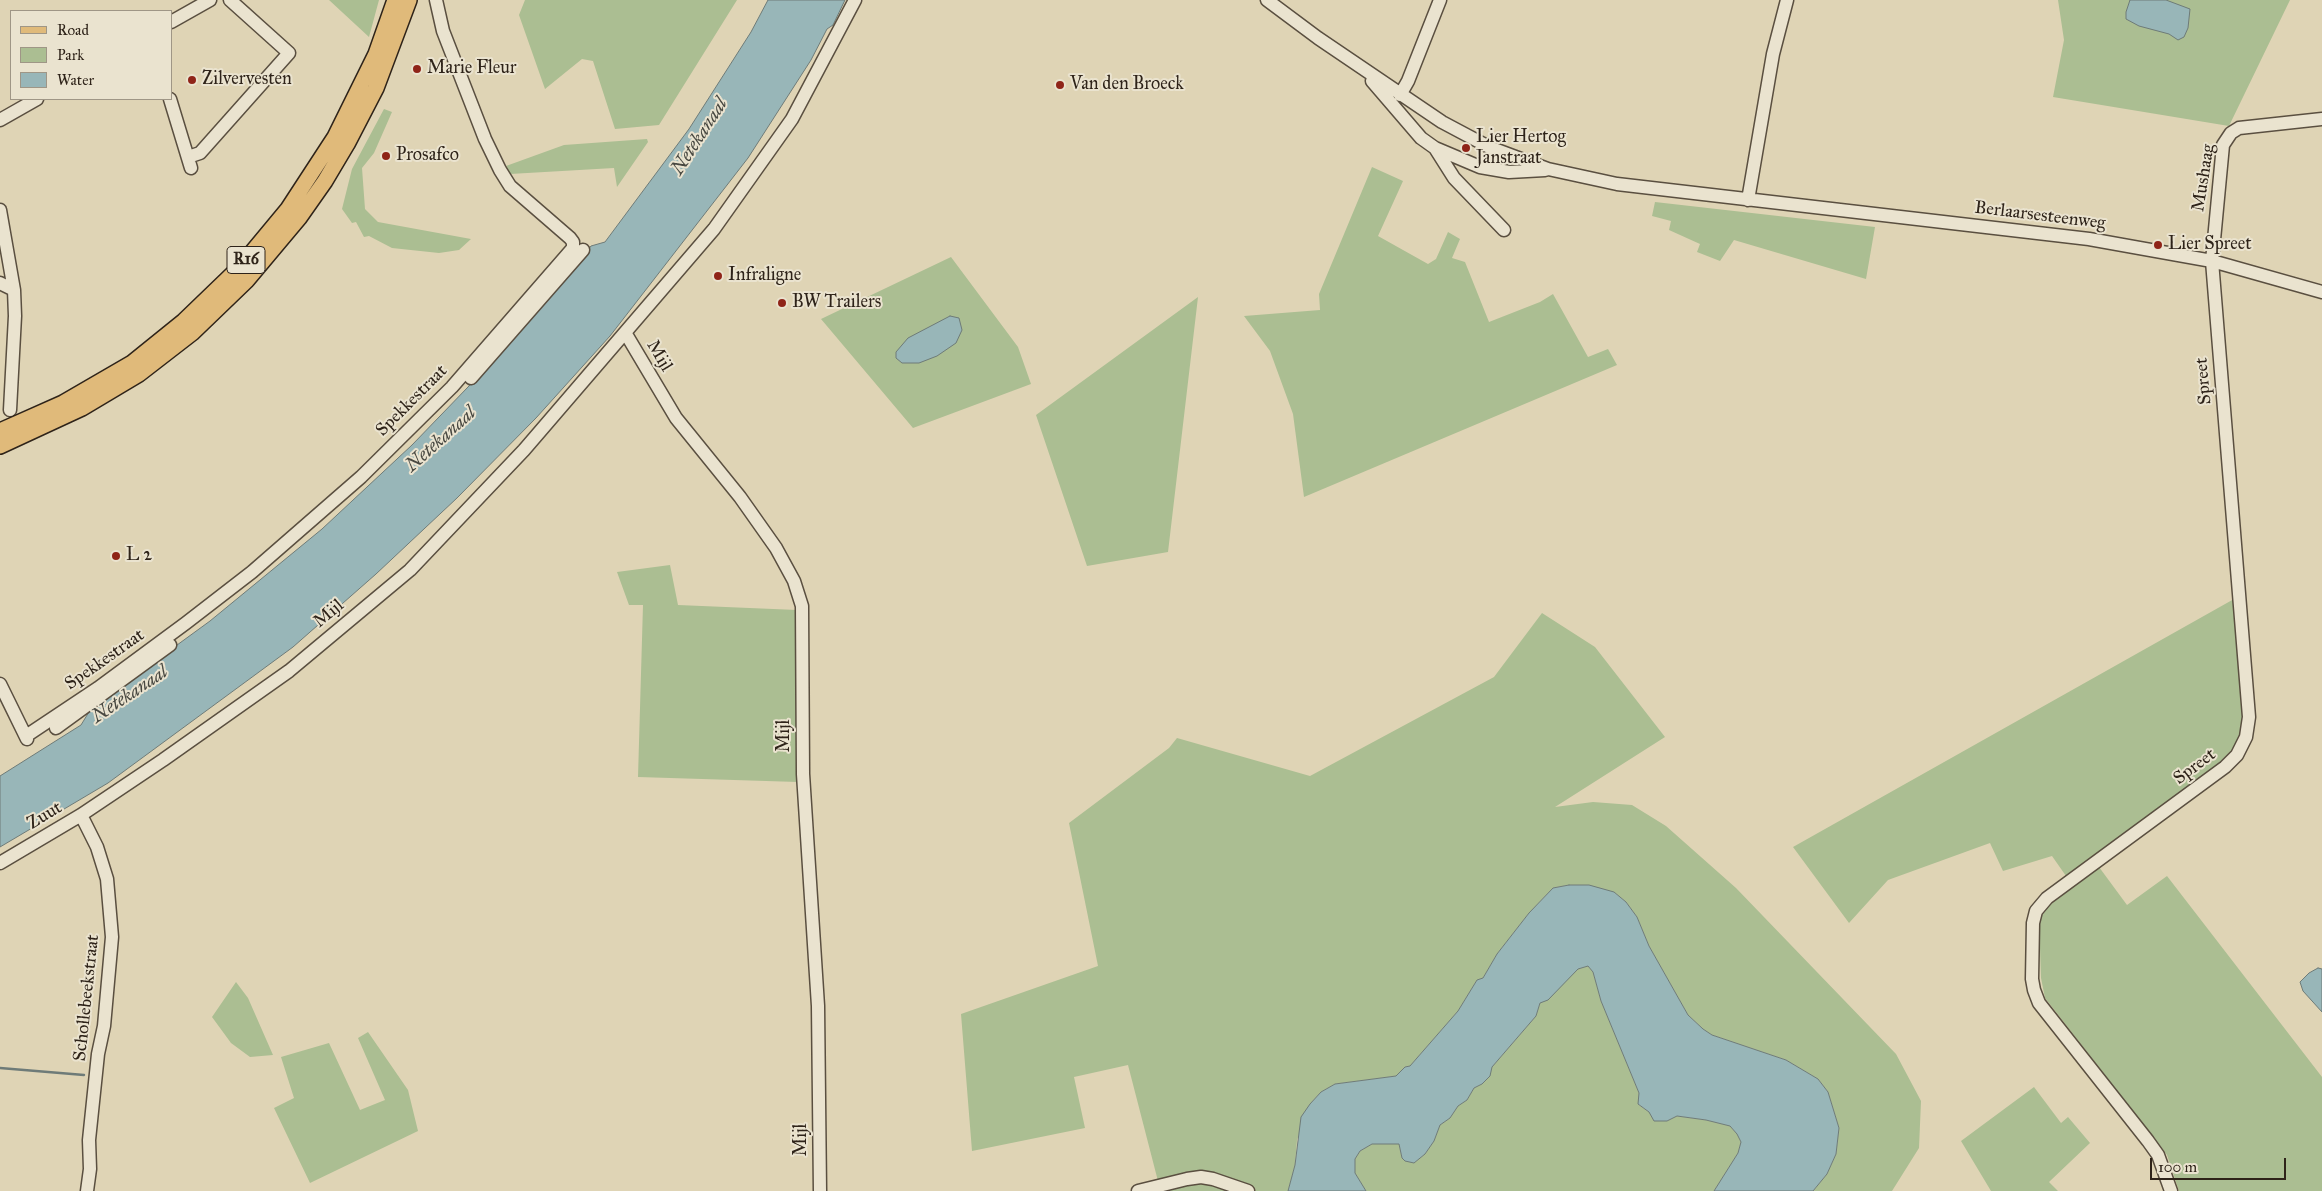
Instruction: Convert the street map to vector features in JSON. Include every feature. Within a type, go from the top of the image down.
[{"type":"main road","name":"R16","points":[[0,431],[63,403],[132,363],[184,321],[239,268],[288,209],[335,137],[376,54],[395,0]]},
{"type":"main road","name":"R16","points":[[0,446],[82,408],[139,374],[192,333],[247,280],[313,199],[356,129],[376,88],[409,0]]},
{"type":"street","points":[[172,21],[210,0]]},
{"type":"street","points":[[170,100],[189,163],[289,53],[230,0]]},
{"type":"street","name":"Spekkestraat","points":[[0,684],[26,737],[98,688],[186,623],[252,572],[361,477],[458,380],[573,248],[573,242],[570,238],[510,186],[500,170],[485,140],[443,31],[436,0]]},
{"type":"street","name":"Mijl","points":[[81,815],[289,671],[410,570],[524,450],[626,334],[714,229],[792,119],[855,0]]},
{"type":"street","name":"Berlaarsesteenweg","points":[[1267,0],[1400,95],[1463,134],[1511,156],[1548,169],[1617,184],[2089,239],[2212,261],[2322,292]]},
{"type":"street","points":[[1400,95],[1408,81],[1440,0]]},
{"type":"street","points":[[1748,200],[1773,54],[1787,0]]},
{"type":"street","name":"Berlaarsesteenweg","points":[[1358,66],[1421,138],[1435,148],[1480,167],[1510,172],[1542,172],[1548,169]]},
{"type":"street","points":[[0,120],[35,100]]},
{"type":"street","name":"Mushaag","points":[[2212,261],[2223,145],[2231,133],[2239,128],[2322,119]]},
{"type":"street","name":"Berlaarsesteenweg","points":[[1435,148],[1454,178],[1504,230]]},
{"type":"street","points":[[0,210],[14,290],[15,316],[10,410]]},
{"type":"street","points":[[56,728],[145,665],[226,603],[326,519],[391,459],[461,388],[526,317],[583,250]]},
{"type":"street","name":"Spreet","points":[[2170,1191],[2158,1155],[2039,1003],[2032,979],[2033,923],[2036,911],[2047,898],[2225,767],[2237,755],[2246,737],[2249,717],[2212,261]]},
{"type":"street","points":[[0,283],[14,290]]},
{"type":"street","name":"Mijl","points":[[626,334],[676,418],[776,548],[794,581],[802,606],[803,774],[818,1006],[820,1191]]},
{"type":"street","name":"Zuut","points":[[0,862],[81,815]]},
{"type":"street","name":"Schollebeekstraat","points":[[81,815],[97,847],[107,879],[112,937],[104,1026],[98,1054],[91,1121],[87,1191]]},
{"type":"street","points":[[1138,1191],[1187,1178],[1213,1179],[1248,1191]]},
{"type":"green space","points":[[329,0],[379,0],[369,37]]},
{"type":"green space","points":[[525,0],[737,0],[659,125],[615,129],[593,61],[582,59],[545,89],[519,15]]},
{"type":"green space","points":[[2058,0],[2290,0],[2229,126],[2053,97],[2064,40]]},
{"type":"green space","points":[[384,109],[392,112],[374,153],[362,168],[365,209],[378,222],[471,239],[459,250],[439,253],[392,248],[369,236],[364,237],[356,222],[352,223],[342,209],[352,169]]},
{"type":"green space","points":[[647,139],[648,142],[617,187],[614,168],[510,174],[506,166],[564,145]]},
{"type":"green space","points":[[1372,167],[1403,181],[1378,236],[1428,264],[1436,259],[1448,232],[1460,239],[1452,258],[1465,262],[1489,322],[1540,302],[1553,294],[1588,357],[1608,349],[1617,365],[1304,497],[1293,414],[1270,351],[1244,316],[1320,310],[1319,294]]},
{"type":"green space","points":[[1655,202],[1875,227],[1866,279],[1734,240],[1720,261],[1697,252],[1700,244],[1669,230],[1671,221],[1652,216]]},
{"type":"green space","points":[[951,257],[1018,347],[1031,384],[913,428],[821,319]]},
{"type":"green space","points":[[1198,297],[1168,552],[1087,566],[1036,415]]},
{"type":"green space","points":[[670,565],[678,605],[797,610],[798,782],[638,777],[643,605],[629,605],[617,572]]},
{"type":"green space","points":[[2234,599],[2243,724],[2242,735],[2227,760],[2066,876],[2052,856],[2003,871],[1990,843],[1888,880],[1849,923],[1793,847]]},
{"type":"green space","points":[[1542,613],[1595,647],[1665,737],[1555,807],[1593,802],[1632,805],[1666,826],[1736,888],[1896,1054],[1921,1101],[1919,1148],[1892,1191],[1813,1191],[1827,1174],[1836,1154],[1839,1128],[1828,1092],[1818,1079],[1786,1060],[1712,1035],[1703,1029],[1688,1015],[1649,946],[1637,917],[1626,902],[1614,892],[1569,885],[1553,888],[1529,913],[1497,954],[1483,978],[1477,980],[1458,1011],[1410,1066],[1405,1067],[1396,1076],[1335,1084],[1321,1092],[1310,1104],[1297,1140],[1295,1165],[1288,1191],[1140,1191],[1159,1185],[1128,1065],[1074,1077],[1085,1128],[972,1151],[961,1014],[1098,966],[1069,823],[1169,748],[1177,738],[1310,776],[1494,677]]},
{"type":"green space","points":[[2099,867],[2127,905],[2167,876],[2322,1077],[2322,1191],[2179,1191],[2167,1155],[2045,998],[2041,978],[2039,919],[2051,904]]},
{"type":"green space","points":[[1588,966],[1593,972],[1601,1001],[1639,1093],[1639,1105],[1667,1121],[1677,1116],[1706,1120],[1730,1126],[1737,1134],[1741,1142],[1738,1153],[1714,1191],[1366,1191],[1355,1173],[1355,1159],[1360,1151],[1372,1144],[1399,1144],[1402,1158],[1414,1163],[1425,1154],[1434,1141],[1440,1125],[1450,1118],[1458,1106],[1467,1100],[1474,1088],[1482,1084],[1489,1076],[1492,1067],[1536,1016],[1540,1003],[1578,969]]},
{"type":"green space","points":[[236,982],[248,998],[273,1055],[250,1057],[231,1043],[212,1017]]},
{"type":"green space","points":[[368,1032],[408,1090],[418,1131],[310,1183],[274,1108],[294,1098],[281,1057],[329,1043],[360,1110],[385,1100],[358,1038]]},
{"type":"green space","points":[[2034,1087],[2061,1123],[2068,1117],[2090,1143],[2049,1182],[2058,1191],[1991,1191],[1961,1141]]},
{"type":"water","name":"Netekanaal","points":[[768,0],[845,0],[833,25],[827,29],[811,60],[748,158],[610,336],[536,418],[457,498],[376,574],[293,647],[108,783],[0,847],[0,776],[81,725],[92,707],[210,621],[322,529],[412,445],[496,358],[591,246],[605,242],[689,129],[751,32]]},
{"type":"water","points":[[2130,0],[2166,0],[2190,9],[2188,28],[2184,37],[2178,40],[2169,34],[2139,26],[2126,19]]},
{"type":"water","points":[[950,316],[959,318],[962,330],[956,343],[937,356],[919,363],[902,363],[896,358],[896,352],[908,338]]},
{"type":"water","points":[[1569,885],[1589,885],[1614,892],[1626,902],[1637,917],[1649,946],[1688,1015],[1703,1029],[1712,1035],[1786,1060],[1818,1079],[1828,1092],[1839,1128],[1836,1154],[1827,1174],[1813,1191],[1714,1191],[1738,1153],[1741,1142],[1737,1134],[1730,1126],[1706,1120],[1677,1116],[1667,1121],[1654,1121],[1649,1112],[1638,1104],[1639,1093],[1601,1001],[1593,972],[1588,966],[1578,969],[1548,1000],[1540,1003],[1536,1016],[1492,1067],[1490,1076],[1482,1084],[1474,1088],[1467,1100],[1458,1106],[1450,1118],[1440,1125],[1434,1141],[1425,1154],[1414,1163],[1405,1161],[1402,1158],[1399,1144],[1372,1144],[1360,1151],[1355,1159],[1355,1173],[1366,1191],[1288,1191],[1295,1165],[1301,1117],[1321,1092],[1335,1084],[1396,1076],[1405,1067],[1410,1066],[1458,1011],[1477,980],[1483,978],[1497,954],[1529,913],[1553,888]]},
{"type":"water","points":[[2318,968],[2322,969],[2322,1012],[2303,991],[2300,982],[2309,973]]},
{"type":"waterway","points":[[0,1068],[84,1075]]},
{"type":"place","name":"Marie Fleur","points":[[417,69]]},
{"type":"place","name":"Zilvervesten","points":[[192,80]]},
{"type":"place","name":"Van den Broeck","points":[[1060,85]]},
{"type":"place","name":"Lier Hertog Janstraat","points":[[1466,148]]},
{"type":"place","name":"Prosafco","points":[[386,156]]},
{"type":"place","name":"Lier Spreet","points":[[2158,245]]},
{"type":"place","name":"Infraligne","points":[[718,276]]},
{"type":"place","name":"BW Trailers","points":[[782,303]]},
{"type":"place","name":"L 2","points":[[116,556]]}]
